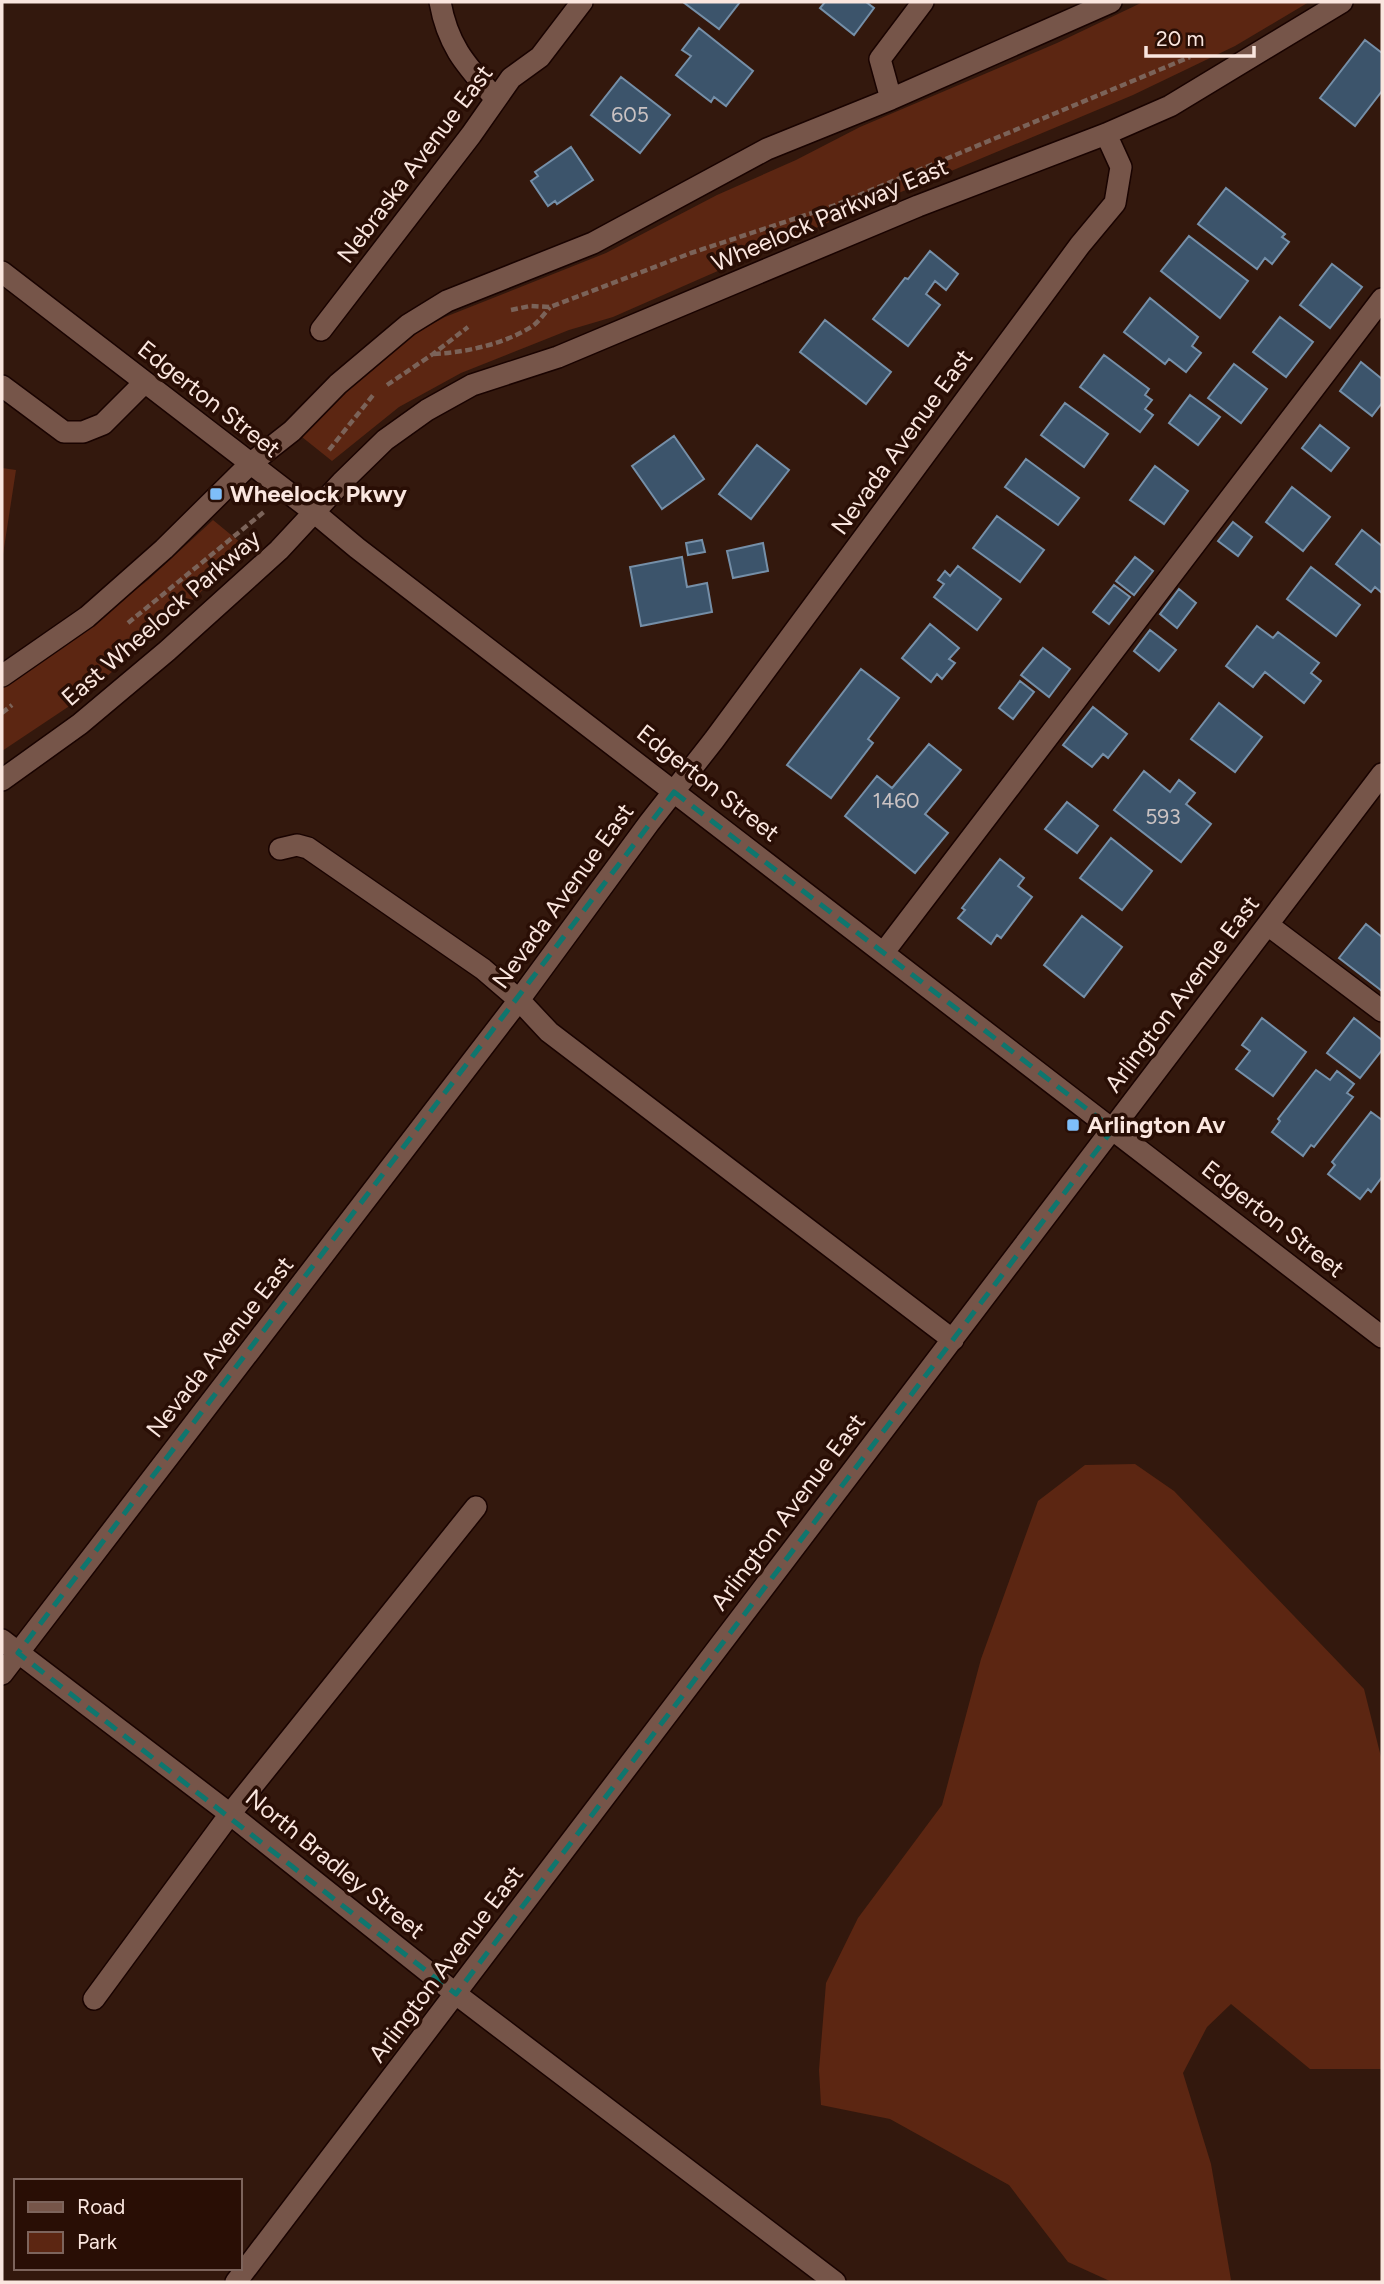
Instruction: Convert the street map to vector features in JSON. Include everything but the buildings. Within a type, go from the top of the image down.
[{"type":"street","points":[[440,2],[450,39],[459,56],[496,99]]},
{"type":"street","name":"Nebraska Avenue East","points":[[321,330],[471,135],[511,78],[540,57],[582,2]]},
{"type":"street","points":[[891,99],[880,59],[923,2]]},
{"type":"street","points":[[2,676],[87,617],[164,549],[250,464],[292,432],[338,384],[382,345],[447,301],[593,243],[767,149],[891,99],[1111,2]]},
{"type":"street","name":"Wheelock Parkway East","points":[[343,481],[385,440],[426,410],[472,385],[558,357],[918,206],[1106,134],[1170,106],[1342,2]]},
{"type":"street","name":"Nevada Avenue East","points":[[2,1674],[10,1646],[519,1000],[1080,245],[1115,203],[1121,167],[1106,134]]},
{"type":"street","name":"Edgerton Street","points":[[2,272],[1382,1336]]},
{"type":"street","points":[[884,952],[1382,299]]},
{"type":"street","points":[[2,386],[64,432],[83,432],[103,424],[145,382]]},
{"type":"street","name":"East Wheelock Parkway","points":[[2,780],[80,724],[167,651],[279,550],[343,481]]},
{"type":"street","name":"Arlington Avenue East","points":[[236,2282],[1382,774]]},
{"type":"street","points":[[280,849],[297,845],[325,858],[382,901],[483,969],[519,1000],[549,1032],[953,1340]]},
{"type":"street","points":[[1268,925],[1382,1012]]},
{"type":"street","points":[[94,1999],[230,1814],[476,1507]]},
{"type":"street","name":"North Bradley Street","points":[[10,1646],[230,1814],[456,1994],[835,2282]]},
{"type":"path","points":[[510,310],[530,306],[550,307],[691,253],[760,232],[833,205],[1200,52]]},
{"type":"path","points":[[433,355],[462,353],[499,341],[530,328],[550,307]]},
{"type":"path","points":[[329,450],[376,392],[433,355],[460,331],[477,322]]},
{"type":"highlighted area","points":[[674,792],[1113,1129],[456,1994],[18,1653]]},
{"type":"green space","points":[[1143,2],[1309,2],[1235,46],[1133,95],[834,220],[613,317],[569,330],[461,373],[399,407],[332,461],[297,433],[381,352],[445,317],[606,253],[717,195],[796,160],[860,127],[1057,43]]},
{"type":"green space","points":[[2,468],[16,470],[2,561]]},
{"type":"green space","points":[[213,520],[247,548],[148,642],[77,701],[2,751],[2,687],[57,651],[148,580]]},
{"type":"green space","points":[[1135,1464],[1174,1491],[1364,1689],[1382,1761],[1382,2069],[1310,2069],[1231,2004],[1207,2027],[1183,2073],[1211,2164],[1231,2280],[1227,2282],[1112,2282],[1068,2262],[1009,2185],[890,2119],[821,2105],[819,2070],[826,1983],[858,1918],[942,1805],[981,1659],[1038,1501],[1085,1465]]},
{"type":"place","name":"Wheelock Pkwy","points":[[216,494]]},
{"type":"place","name":"Arlington Av","points":[[1073,1125]]}]
